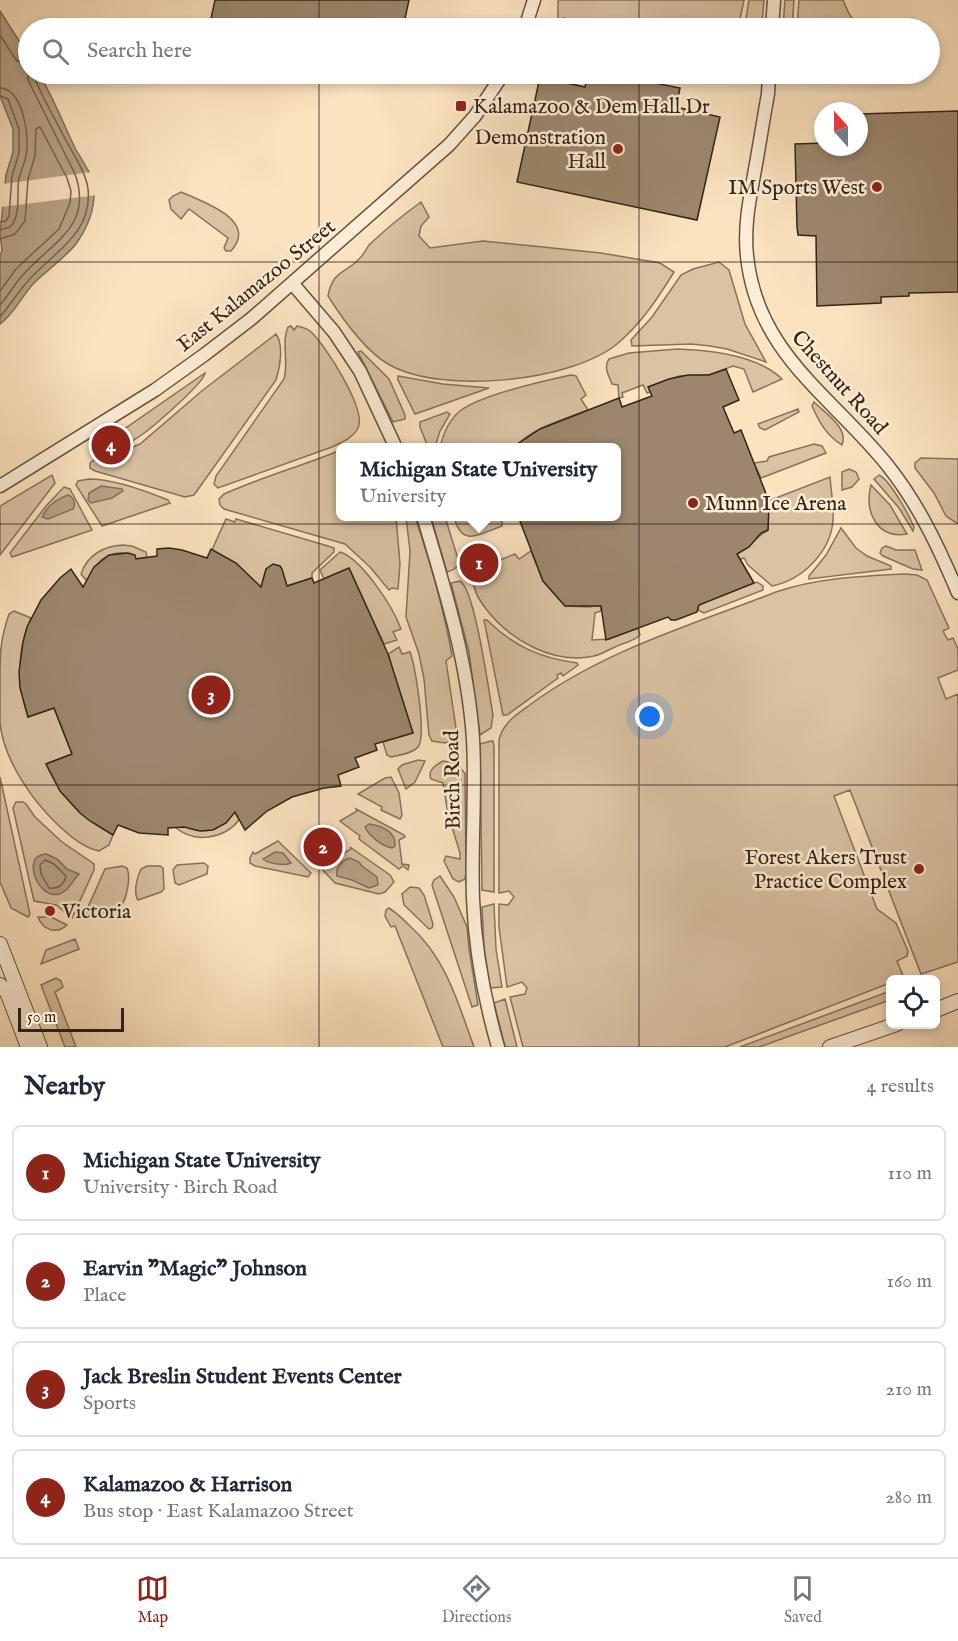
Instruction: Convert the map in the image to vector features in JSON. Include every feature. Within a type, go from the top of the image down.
[{"type":"street","points":[[528,18],[534,0]]},
{"type":"street","points":[[773,18],[774,0]]},
{"type":"street","name":"East Kalamazoo Street","points":[[0,486],[155,390],[251,319],[449,145],[496,84]]},
{"type":"street","name":"Chestnut Road","points":[[768,84],[746,219],[749,274],[760,309],[786,356],[870,445],[899,481],[931,532],[958,593]]},
{"type":"street","points":[[292,283],[334,332],[360,371],[394,443]]},
{"type":"street","name":"Birch Road","points":[[424,521],[448,601],[465,678],[473,738],[473,898],[477,950],[483,988],[498,1047]]},
{"type":"street","points":[[0,944],[40,1047]]},
{"type":"street","points":[[0,985],[7,992],[28,1047]]},
{"type":"street","points":[[940,1008],[958,1001]]},
{"type":"street","points":[[830,1047],[886,1028]]},
{"type":"shaded area","points":[[558,0],[744,0],[740,18],[558,18]]},
{"type":"shaded area","points":[[749,0],[764,0],[762,18],[746,18]]},
{"type":"shaded area","points":[[785,0],[794,0],[793,18],[784,18]]},
{"type":"shaded area","points":[[799,0],[843,0],[853,18],[798,18]]},
{"type":"shaded area","points":[[181,192],[214,207],[233,221],[238,230],[238,240],[231,251],[226,251],[224,248],[228,238],[189,209],[181,219],[171,209],[169,200]]},
{"type":"shaded area","points":[[421,202],[429,217],[421,226],[419,236],[430,248],[483,241],[601,253],[660,263],[674,272],[648,310],[626,336],[596,357],[569,368],[505,380],[471,381],[411,374],[388,364],[371,351],[347,324],[328,296],[336,277],[354,264],[382,233]]},
{"type":"shaded area","points":[[719,262],[729,270],[745,324],[766,362],[710,346],[691,344],[632,346],[631,340],[652,317],[681,275]]},
{"type":"shaded area","points":[[291,326],[294,330],[297,326],[310,331],[325,349],[351,393],[359,419],[358,428],[350,437],[332,447],[218,488],[214,484],[216,476],[284,379],[285,339],[288,327]]},
{"type":"shaded area","points":[[276,334],[281,350],[276,380],[194,495],[185,497],[90,468],[90,463],[94,460],[140,444],[203,390]]},
{"type":"shaded area","points":[[677,349],[732,355],[746,359],[760,364],[782,379],[753,392],[744,369],[733,366],[709,375],[679,376],[649,387],[650,392],[647,393],[643,385],[622,393],[623,397],[619,398],[618,385],[612,384],[607,372],[609,359],[629,353]]},
{"type":"shaded area","points":[[361,351],[389,379],[405,419],[393,422],[358,352]]},
{"type":"shaded area","points":[[205,373],[187,395],[146,431],[127,443],[114,445],[110,439]]},
{"type":"shaded area","points":[[398,376],[443,384],[489,388],[415,414]]},
{"type":"shaded area","points":[[576,376],[586,395],[581,399],[588,410],[540,429],[520,443],[442,443],[450,423],[460,411],[470,405],[513,389]]},
{"type":"shaded area","points":[[814,402],[839,427],[843,439],[842,445],[828,433],[821,423],[812,406]]},
{"type":"shaded area","points":[[798,409],[799,412],[765,430],[758,424]]},
{"type":"shaded area","points":[[447,412],[450,414],[436,443],[426,443],[420,422]]},
{"type":"shaded area","points":[[814,444],[822,446],[826,453],[761,478],[754,463],[767,461],[769,457]]},
{"type":"shaded area","points":[[336,452],[336,521],[396,521],[400,564],[398,589],[389,590],[370,567],[345,544],[224,509],[220,505],[219,499],[224,494]]},
{"type":"shaded area","points":[[921,458],[958,459],[958,524],[946,516],[934,493],[915,468],[915,463]]},
{"type":"shaded area","points":[[849,469],[856,472],[859,479],[852,487],[842,490],[842,472]]},
{"type":"shaded area","points":[[52,475],[55,483],[0,555],[0,506]]},
{"type":"shaded area","points":[[879,475],[899,498],[914,527],[913,531],[899,508],[874,479]]},
{"type":"shaded area","points":[[830,477],[833,504],[831,532],[827,543],[813,563],[794,578],[772,586],[748,565],[744,558],[738,560],[736,553],[768,530],[768,501]]},
{"type":"shaded area","points":[[89,479],[129,486],[168,500],[170,503],[102,526],[76,485],[78,481]]},
{"type":"shaded area","points":[[871,485],[890,505],[907,534],[888,532],[875,522],[869,505]]},
{"type":"shaded area","points":[[64,487],[70,489],[92,530],[12,557],[10,553],[46,506]]},
{"type":"shaded area","points":[[226,519],[235,522],[236,519],[328,546],[334,548],[334,552],[312,573],[312,578],[287,586],[263,590],[236,563],[212,550]]},
{"type":"shaded area","points":[[406,521],[416,521],[436,585],[452,656],[446,661],[457,735],[455,740],[445,743],[432,741],[429,735],[424,679],[419,654],[406,617],[410,551]]},
{"type":"shaded area","points":[[432,521],[446,521],[459,562],[455,569],[447,572]]},
{"type":"shaded area","points":[[455,521],[502,521],[502,526],[472,536],[462,533]]},
{"type":"shaded area","points":[[841,528],[856,548],[867,556],[891,566],[891,569],[809,579]]},
{"type":"shaded area","points":[[123,545],[146,552],[147,557],[136,559],[134,555],[127,553],[114,554],[98,563],[92,576],[86,580],[81,574],[87,562],[97,553],[109,547]]},
{"type":"shaded area","points":[[886,546],[896,550],[915,550],[922,570],[913,569],[883,556],[880,553]]},
{"type":"shaded area","points":[[531,551],[543,581],[565,606],[600,605],[601,611],[595,613],[592,640],[609,639],[638,628],[640,635],[600,654],[579,658],[563,657],[534,648],[507,631],[479,598],[474,585],[475,576],[493,563],[515,554],[519,559]]},
{"type":"shaded area","points":[[340,552],[358,564],[384,597],[401,629],[393,632],[397,640],[384,644],[349,568],[324,579],[320,570]]},
{"type":"shaded area","points":[[905,574],[917,575],[927,580],[949,628],[943,631],[948,640],[953,638],[958,649],[958,670],[938,678],[946,699],[958,694],[958,962],[921,974],[850,790],[834,796],[877,909],[896,923],[908,951],[907,956],[897,961],[903,975],[886,975],[886,985],[725,1047],[523,1047],[510,997],[525,994],[527,988],[522,982],[507,987],[499,927],[499,904],[508,905],[514,897],[509,891],[499,893],[499,740],[507,723],[559,685],[589,668],[650,640],[792,587],[856,577]]},
{"type":"shaded area","points":[[460,581],[466,588],[476,621],[493,715],[491,728],[480,735],[469,652],[451,583]]},
{"type":"shaded area","points":[[757,582],[763,586],[763,590],[704,613],[698,610],[698,605]]},
{"type":"shaded area","points":[[14,611],[31,618],[23,643],[20,667],[22,692],[28,717],[54,708],[72,754],[46,764],[58,787],[73,806],[113,835],[109,845],[99,851],[76,840],[47,814],[20,778],[2,736],[0,655],[6,623],[9,614]]},
{"type":"shaded area","points":[[484,620],[517,644],[539,654],[578,665],[563,676],[561,673],[557,675],[558,678],[507,715],[503,715]]},
{"type":"shaded area","points":[[399,647],[402,654],[410,652],[417,685],[421,729],[418,747],[405,754],[391,757],[387,755],[383,742],[413,733],[388,654]]},
{"type":"shaded area","points":[[493,741],[494,892],[482,890],[480,744]]},
{"type":"shaded area","points":[[418,760],[425,761],[415,782],[406,789],[398,769],[402,765]]},
{"type":"shaded area","points":[[443,761],[455,763],[465,773],[466,873],[465,879],[459,882],[453,879],[444,861],[446,856],[460,859],[460,853],[448,814],[443,783],[431,779],[430,776],[433,768]]},
{"type":"shaded area","points":[[0,777],[30,914],[28,917],[11,908],[0,882]]},
{"type":"shaded area","points":[[391,777],[399,793],[402,815],[400,819],[381,810],[382,807],[358,794],[385,778]]},
{"type":"shaded area","points":[[16,802],[26,804],[35,817],[62,842],[94,864],[94,870],[72,918],[56,905],[34,901],[13,808]]},
{"type":"shaded area","points":[[356,809],[404,835],[405,837],[399,840],[402,864],[409,865],[408,870],[403,866],[399,869],[359,839],[360,836],[340,821],[357,811]]},
{"type":"shaded area","points":[[234,811],[239,820],[225,832],[217,835],[191,836],[175,827],[188,826],[196,830],[209,830],[220,826]]},
{"type":"shaded area","points":[[278,841],[311,873],[308,877],[250,863],[253,852],[255,854]]},
{"type":"shaded area","points":[[350,847],[390,875],[394,882],[385,892],[379,894],[335,883],[320,867],[351,849]]},
{"type":"shaded area","points":[[204,863],[208,866],[207,874],[179,885],[175,883],[173,870],[177,865]]},
{"type":"shaded area","points":[[122,866],[127,868],[129,877],[128,889],[122,905],[85,919],[85,914],[105,869]]},
{"type":"shaded area","points":[[147,866],[163,868],[164,889],[138,900],[137,880],[141,869]]},
{"type":"shaded area","points":[[440,876],[454,897],[467,927],[478,1005],[472,1007],[432,885],[434,880]]},
{"type":"shaded area","points":[[410,887],[419,888],[424,895],[433,924],[432,928],[429,929],[404,905],[402,894]]},
{"type":"shaded area","points":[[494,904],[496,949],[502,987],[490,988],[484,947],[482,907]]},
{"type":"shaded area","points":[[389,908],[433,952],[456,998],[474,1047],[443,1047],[395,926],[391,927],[385,916]]},
{"type":"shaded area","points":[[38,917],[51,917],[67,925],[59,930],[50,930]]},
{"type":"shaded area","points":[[75,939],[79,949],[41,964],[46,950]]},
{"type":"shaded area","points":[[56,978],[61,981],[63,987],[55,992],[76,1047],[65,1047],[41,985]]},
{"type":"shaded area","points":[[886,992],[886,1001],[759,1047],[740,1047]]},
{"type":"shaded area","points":[[505,999],[517,1047],[505,1047],[494,1003]]},
{"type":"water","points":[[0,11],[18,39],[18,84],[45,84],[89,173],[94,196],[88,223],[74,246],[35,282],[10,315],[0,324],[0,256],[2,250],[0,234],[6,175],[13,152],[13,129],[0,96]]},
{"type":"water","points":[[101,486],[123,491],[112,498],[91,503],[88,500],[89,493]]},
{"type":"water","points":[[68,495],[74,501],[73,509],[48,519],[42,517],[53,503]]},
{"type":"water","points":[[369,824],[379,826],[391,833],[395,846],[388,847],[376,840],[365,827]]},
{"type":"water","points":[[275,852],[283,853],[291,863],[277,864],[263,859]]},
{"type":"water","points":[[46,854],[57,859],[67,869],[79,874],[62,893],[46,892],[34,875],[34,862],[37,857]]},
{"type":"water","points":[[350,858],[359,862],[377,877],[378,885],[369,888],[337,876],[340,865]]},
{"type":"pier","points":[[92,172],[97,195],[1,207],[2,184]]},
{"type":"building","points":[[215,0],[409,0],[405,18],[211,18]]},
{"type":"building","name":"Demonstration Hall","points":[[538,84],[572,84],[585,87],[586,84],[660,84],[680,88],[676,107],[720,117],[697,220],[517,182]]},
{"type":"building","name":"IM Sports West","points":[[958,111],[958,292],[909,293],[909,296],[881,297],[881,303],[817,306],[816,236],[798,235],[795,144],[814,143],[814,156],[868,156],[868,114]]},
{"type":"building","name":"Munn Ice Arena","points":[[726,369],[739,400],[723,407],[734,433],[741,430],[769,505],[768,530],[761,533],[749,547],[737,554],[754,583],[699,605],[697,612],[676,620],[668,617],[606,640],[601,606],[565,606],[543,581],[520,521],[621,521],[621,443],[519,443],[540,429],[619,398],[622,407],[652,396],[648,387],[669,379],[688,375],[709,375]]},
{"type":"building","points":[[169,548],[207,558],[211,549],[236,563],[261,587],[266,569],[273,564],[282,569],[287,586],[312,578],[314,583],[349,568],[388,654],[413,733],[375,744],[377,750],[355,758],[359,767],[338,775],[341,786],[292,797],[267,811],[245,830],[235,812],[226,823],[213,830],[168,828],[168,835],[139,833],[118,825],[113,835],[90,821],[60,791],[46,764],[72,754],[54,708],[28,717],[20,688],[19,672],[27,627],[41,600],[71,569],[83,587],[94,567],[109,555],[128,553],[135,555],[136,559],[157,556],[157,549]]},
{"type":"place","name":"Kalamazoo & Dem Hall Dr","points":[[461,106]]},
{"type":"place","name":"Demonstration Hall","points":[[618,149]]},
{"type":"place","name":"IM Sports West","points":[[877,187]]},
{"type":"place","name":"Kalamazoo & Harrison","points":[[111,445]]},
{"type":"place","name":"Munn Ice Arena","points":[[693,503]]},
{"type":"place","name":"Michigan State University","points":[[479,563]]},
{"type":"place","name":"Jack Breslin Student Events Center","points":[[211,695]]},
{"type":"place","name":"Earvin \"Magic\" Johnson","points":[[323,847]]},
{"type":"place","name":"Forest Akers Trust Practice Complex","points":[[919,869]]},
{"type":"place","name":"Victoria","points":[[50,911]]}]
